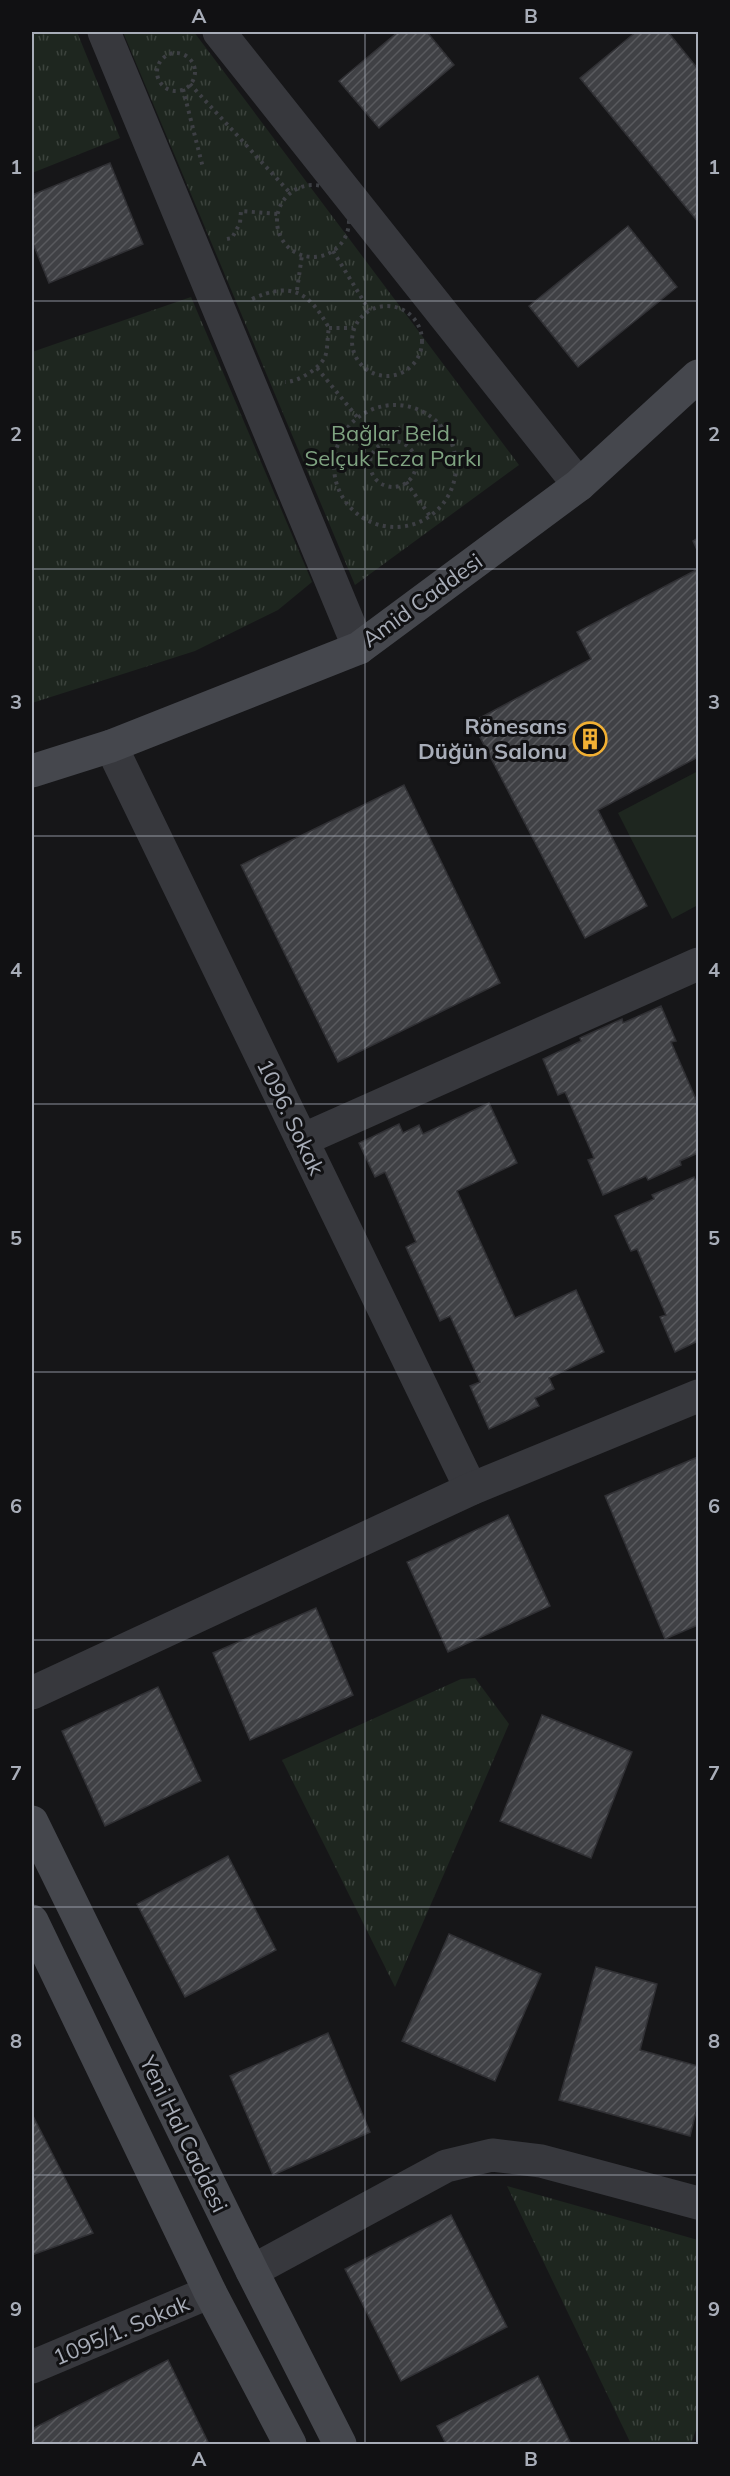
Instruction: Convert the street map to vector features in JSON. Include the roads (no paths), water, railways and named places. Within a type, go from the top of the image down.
[{"type":"street","points":[[104,32],[359,648]]},
{"type":"street","points":[[219,32],[579,485]]},
{"type":"street","name":"Amid Caddesi","points":[[32,771],[111,746],[359,648],[579,485],[699,376]]},
{"type":"street","name":"1096. Sokak","points":[[111,746],[471,1489]]},
{"type":"street","points":[[302,1140],[699,964]]},
{"type":"street","points":[[32,1693],[471,1489],[699,1396]]},
{"type":"street","name":"Yeni Hal Caddesi","points":[[32,1822],[340,2445]]},
{"type":"street","points":[[32,1921],[210,2292],[290,2445]]},
{"type":"street","points":[[252,2271],[446,2166],[492,2155],[542,2161],[699,2204]]},
{"type":"street","name":"1095/1. Sokak","points":[[32,2367],[210,2292]]},
{"type":"place","name":"Rönesans Düğün Salonu","points":[[590,739]]},
{"type":"park label","name":"Bağlar Beld. Selçuk Ecza Parkı","points":[[393,446]]}]
